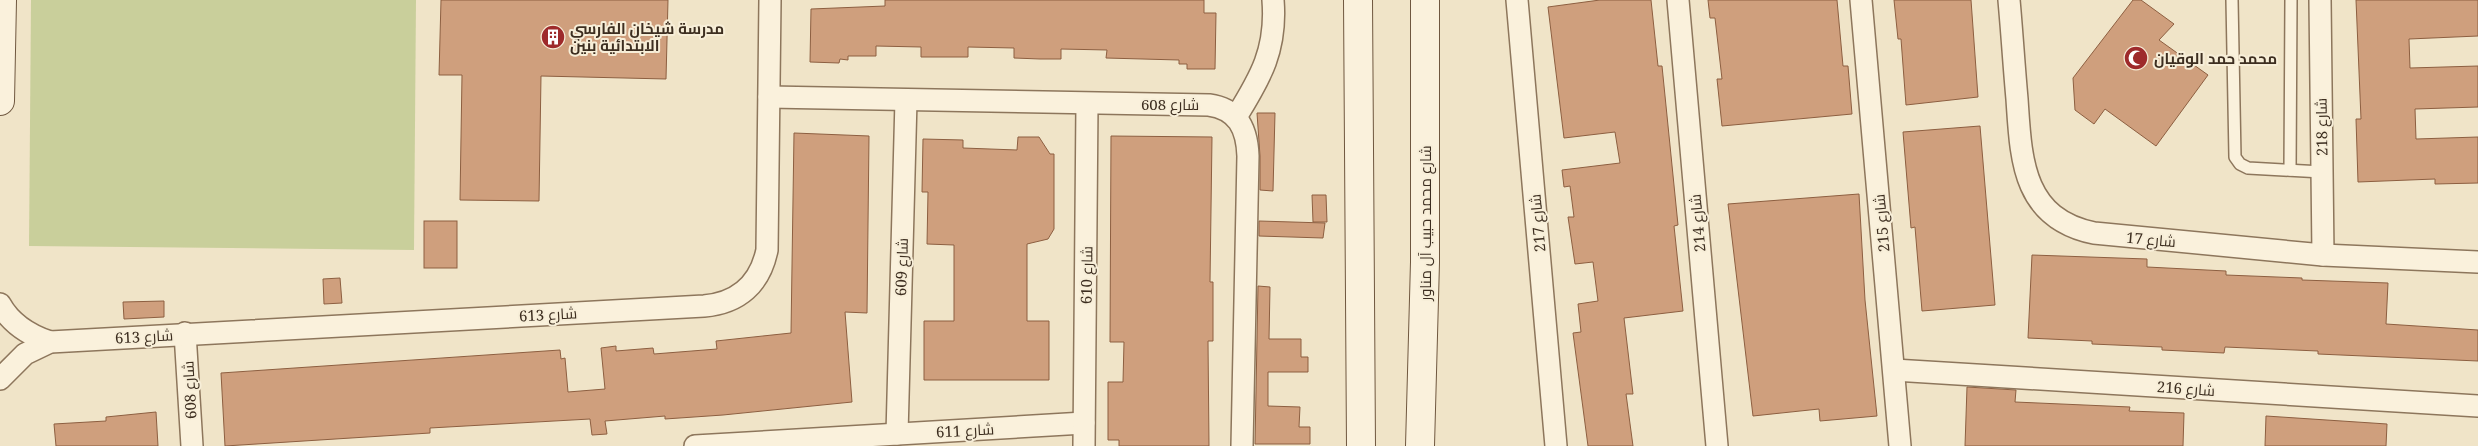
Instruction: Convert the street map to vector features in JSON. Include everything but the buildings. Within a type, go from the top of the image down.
[{"type":"main road","points":[[0,101],[2,0]]},
{"type":"main road","points":[[1358,0],[1361,446]]},
{"type":"main road","name":"شارع محمد حبيب آل مناور","points":[[1420,446],[1426,262],[1425,0]]},
{"type":"street","name":"شارع 613","points":[[0,379],[25,354],[50,342],[185,333],[704,306],[728,302],[748,289],[761,271],[765,261],[770,0]]},
{"type":"street","points":[[1242,446],[1248,156],[1247,136],[1236,117],[1256,86],[1269,55],[1274,16],[1273,0]]},
{"type":"street","name":"شارع 217","points":[[1517,0],[1556,446]]},
{"type":"street","name":"شارع 214","points":[[1678,0],[1717,446]]},
{"type":"street","name":"شارع 215","points":[[1861,0],[1900,446]]},
{"type":"street","name":"شارع 17","points":[[2009,0],[2023,162],[2032,191],[2052,215],[2079,230],[2094,234],[2323,254],[2478,262]]},
{"type":"street","name":"شارع 218","points":[[2320,0],[2323,254]]},
{"type":"street","name":"شارع 608","points":[[769,97],[1209,105],[1225,109],[1236,117]]},
{"type":"street","name":"شارع 609","points":[[897,434],[906,100]]},
{"type":"street","name":"شارع 610","points":[[1084,446],[1088,104]]},
{"type":"street","name":"شارع 613","points":[[0,304],[17,325],[38,338],[50,342]]},
{"type":"street","name":"شارع 608","points":[[185,333],[192,446]]},
{"type":"street","name":"شارع 216","points":[[1894,370],[2478,406]]},
{"type":"street","name":"شارع 611","points":[[696,446],[1084,423]]},
{"type":"lane","points":[[2232,0],[2235,157],[2240,164],[2248,168],[2322,172]]},
{"type":"lane","points":[[2290,170],[2291,0]]},
{"type":"green space","points":[[31,0],[416,0],[414,250],[29,246]]},
{"type":"place","name":"مدرسة شيخان الفارسي الابتدائية بنين","points":[[553,37]]},
{"type":"place","name":"محمد حمد الوقيان","points":[[2136,58]]}]
